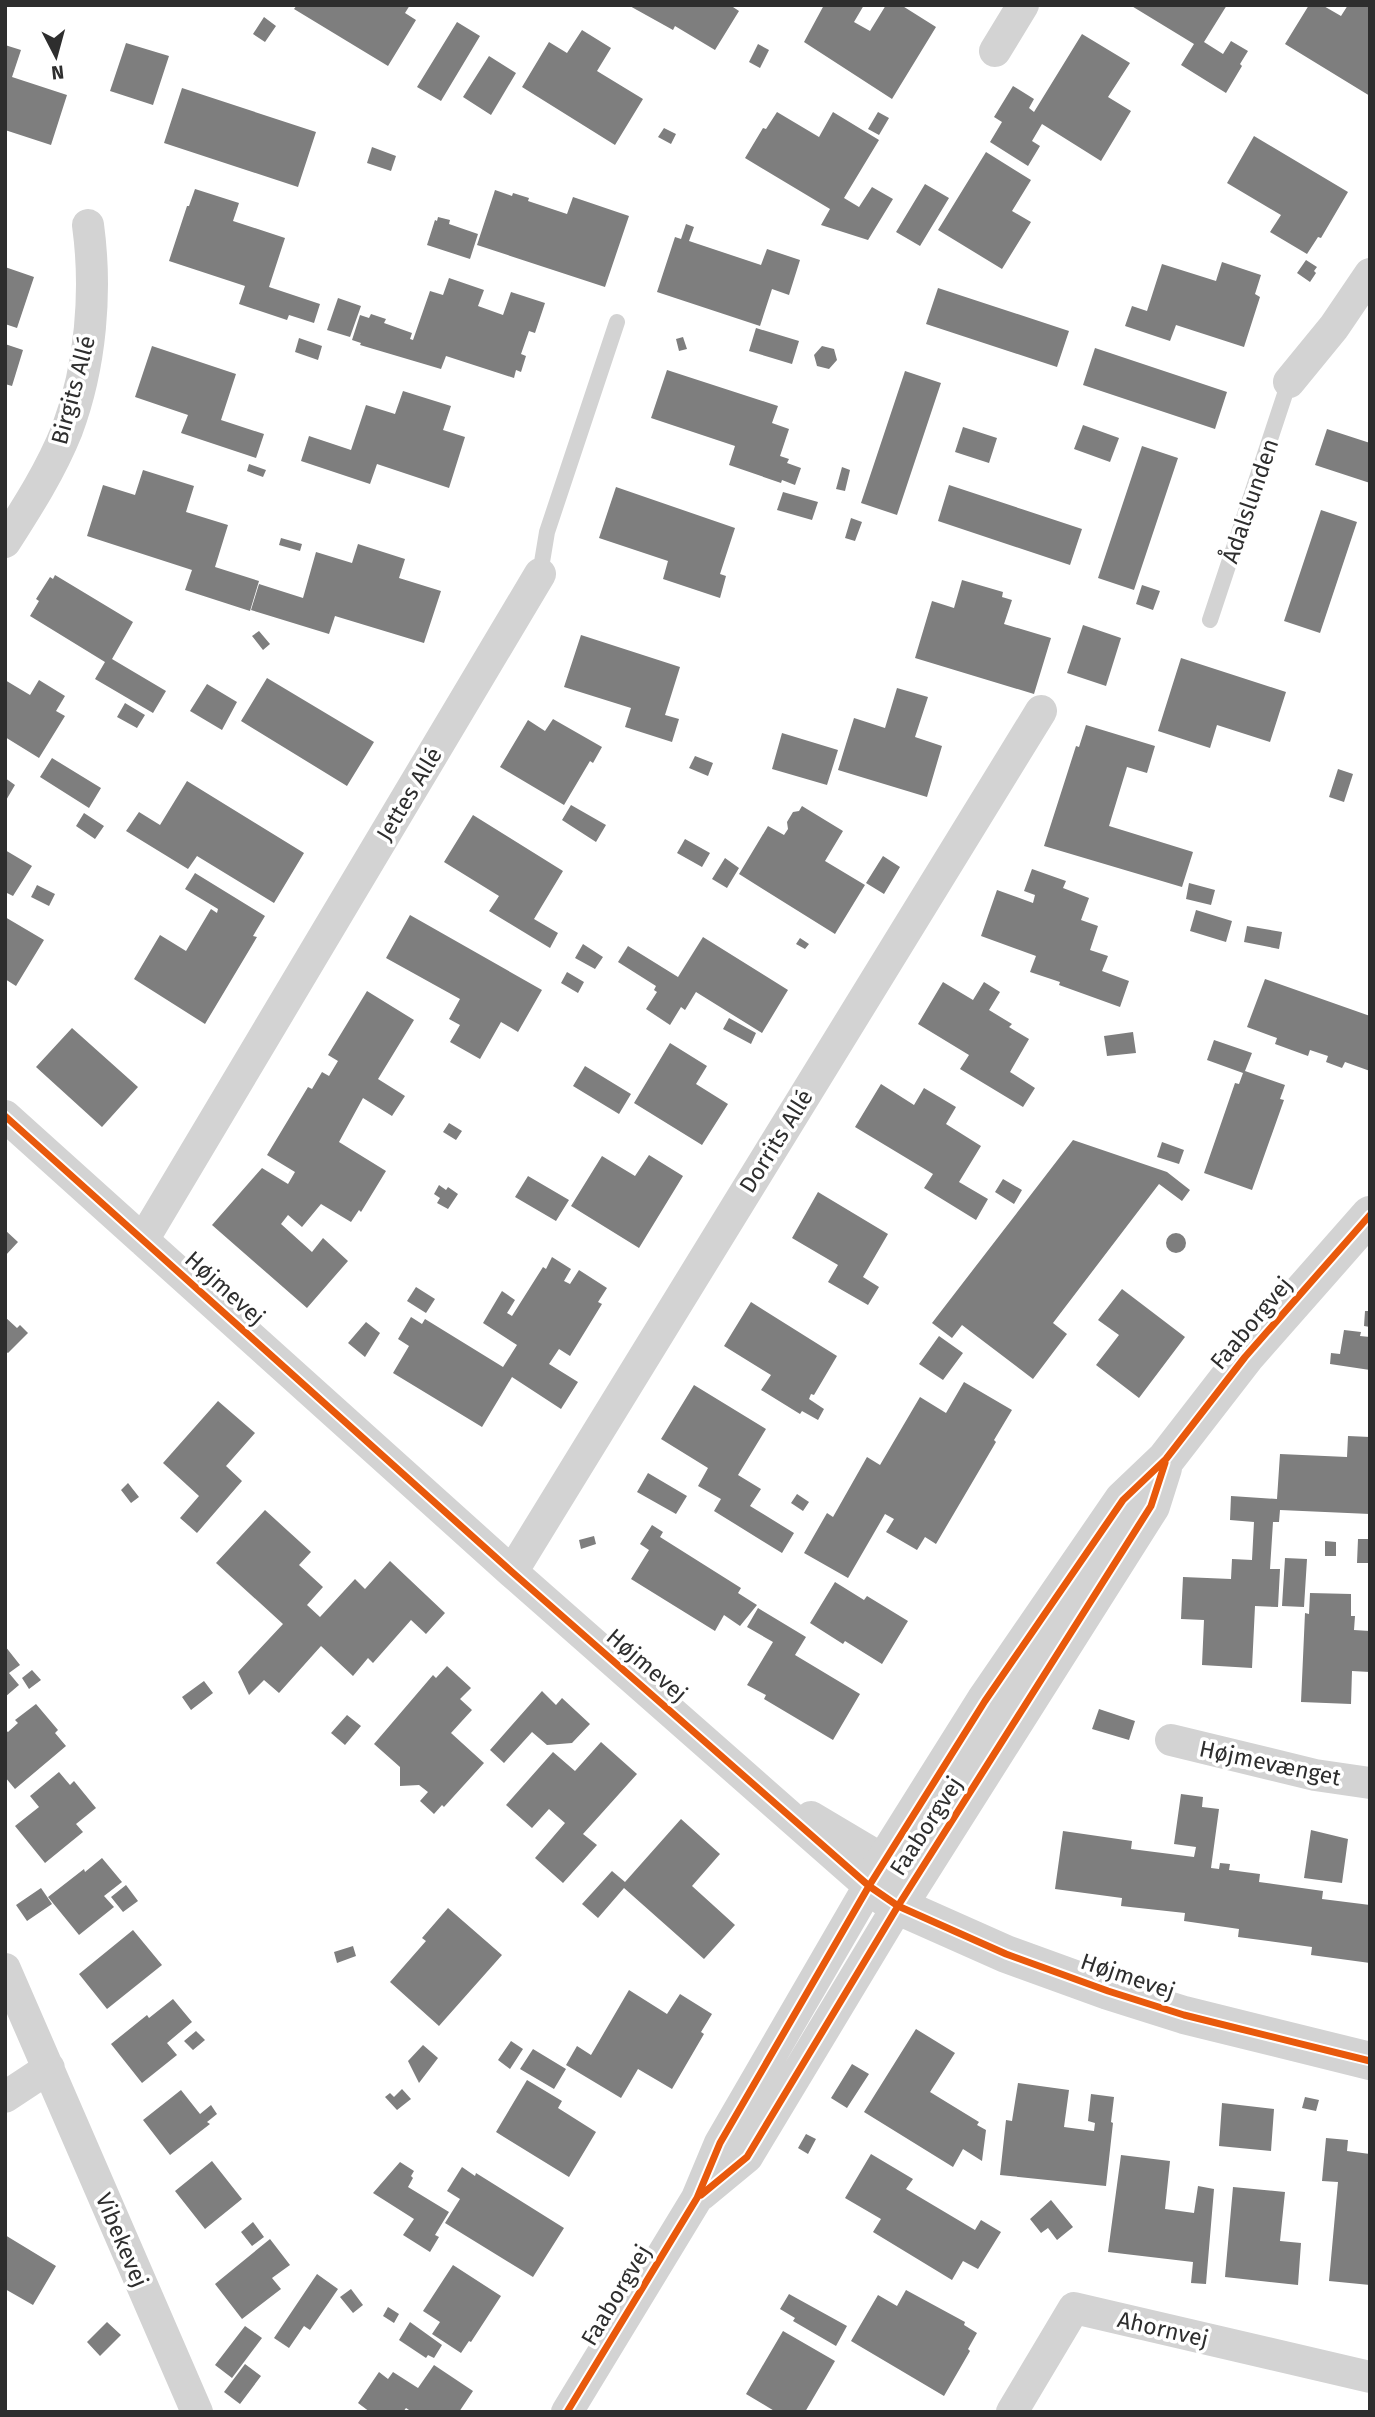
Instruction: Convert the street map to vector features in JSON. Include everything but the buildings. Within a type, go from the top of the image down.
[{"type":"street","points":[[995,51],[1024,5]]},
{"type":"street","name":"Birgits Allé","points":[[5,542],[44,479],[67,429],[83,370],[92,316],[92,258],[88,225]]},
{"type":"street","points":[[1289,383],[1334,327],[1370,274]]},
{"type":"street","name":"Jettes Allé","points":[[143,1240],[540,574]]},
{"type":"street","name":"Dorrits Allé","points":[[512,1572],[1041,711]]},
{"type":"street","name":"Højmevej","points":[[5,1116],[512,1572],[748,1779],[892,1883],[1006,1954],[1184,2015],[1370,2061]]},
{"type":"street","name":"Faaborgvej","points":[[567,2412],[697,2198],[720,2143],[892,1883],[985,1701],[1123,1500],[1166,1459],[1245,1357],[1370,1215]]},
{"type":"street","name":"Højmevænget","points":[[1171,1740],[1315,1775],[1370,1783]]},
{"type":"street","name":"Vibekevej","points":[[5,1969],[197,2412]]},
{"type":"street","points":[[5,2097],[48,2068]]},
{"type":"street","name":"Ahornvej","points":[[1012,2412],[1074,2308],[1370,2377]]},
{"type":"lane","name":"Jettes Allé","points":[[540,574],[547,532],[617,322]]},
{"type":"lane","name":"Ådalslunden","points":[[1210,620],[1289,383]]},
{"type":"cycle path","points":[[5,1116],[512,1572],[869,1886],[898,1906],[1006,1954],[1108,1991],[1184,2015],[1370,2061]]},
{"type":"cycle path","points":[[567,2412],[697,2198],[720,2143],[869,1886],[985,1701],[1123,1500],[1166,1459],[1245,1357],[1370,1215]]},
{"type":"cycle path","points":[[701,2195],[747,2157],[898,1906],[1151,1506],[1165,1463]]}]
